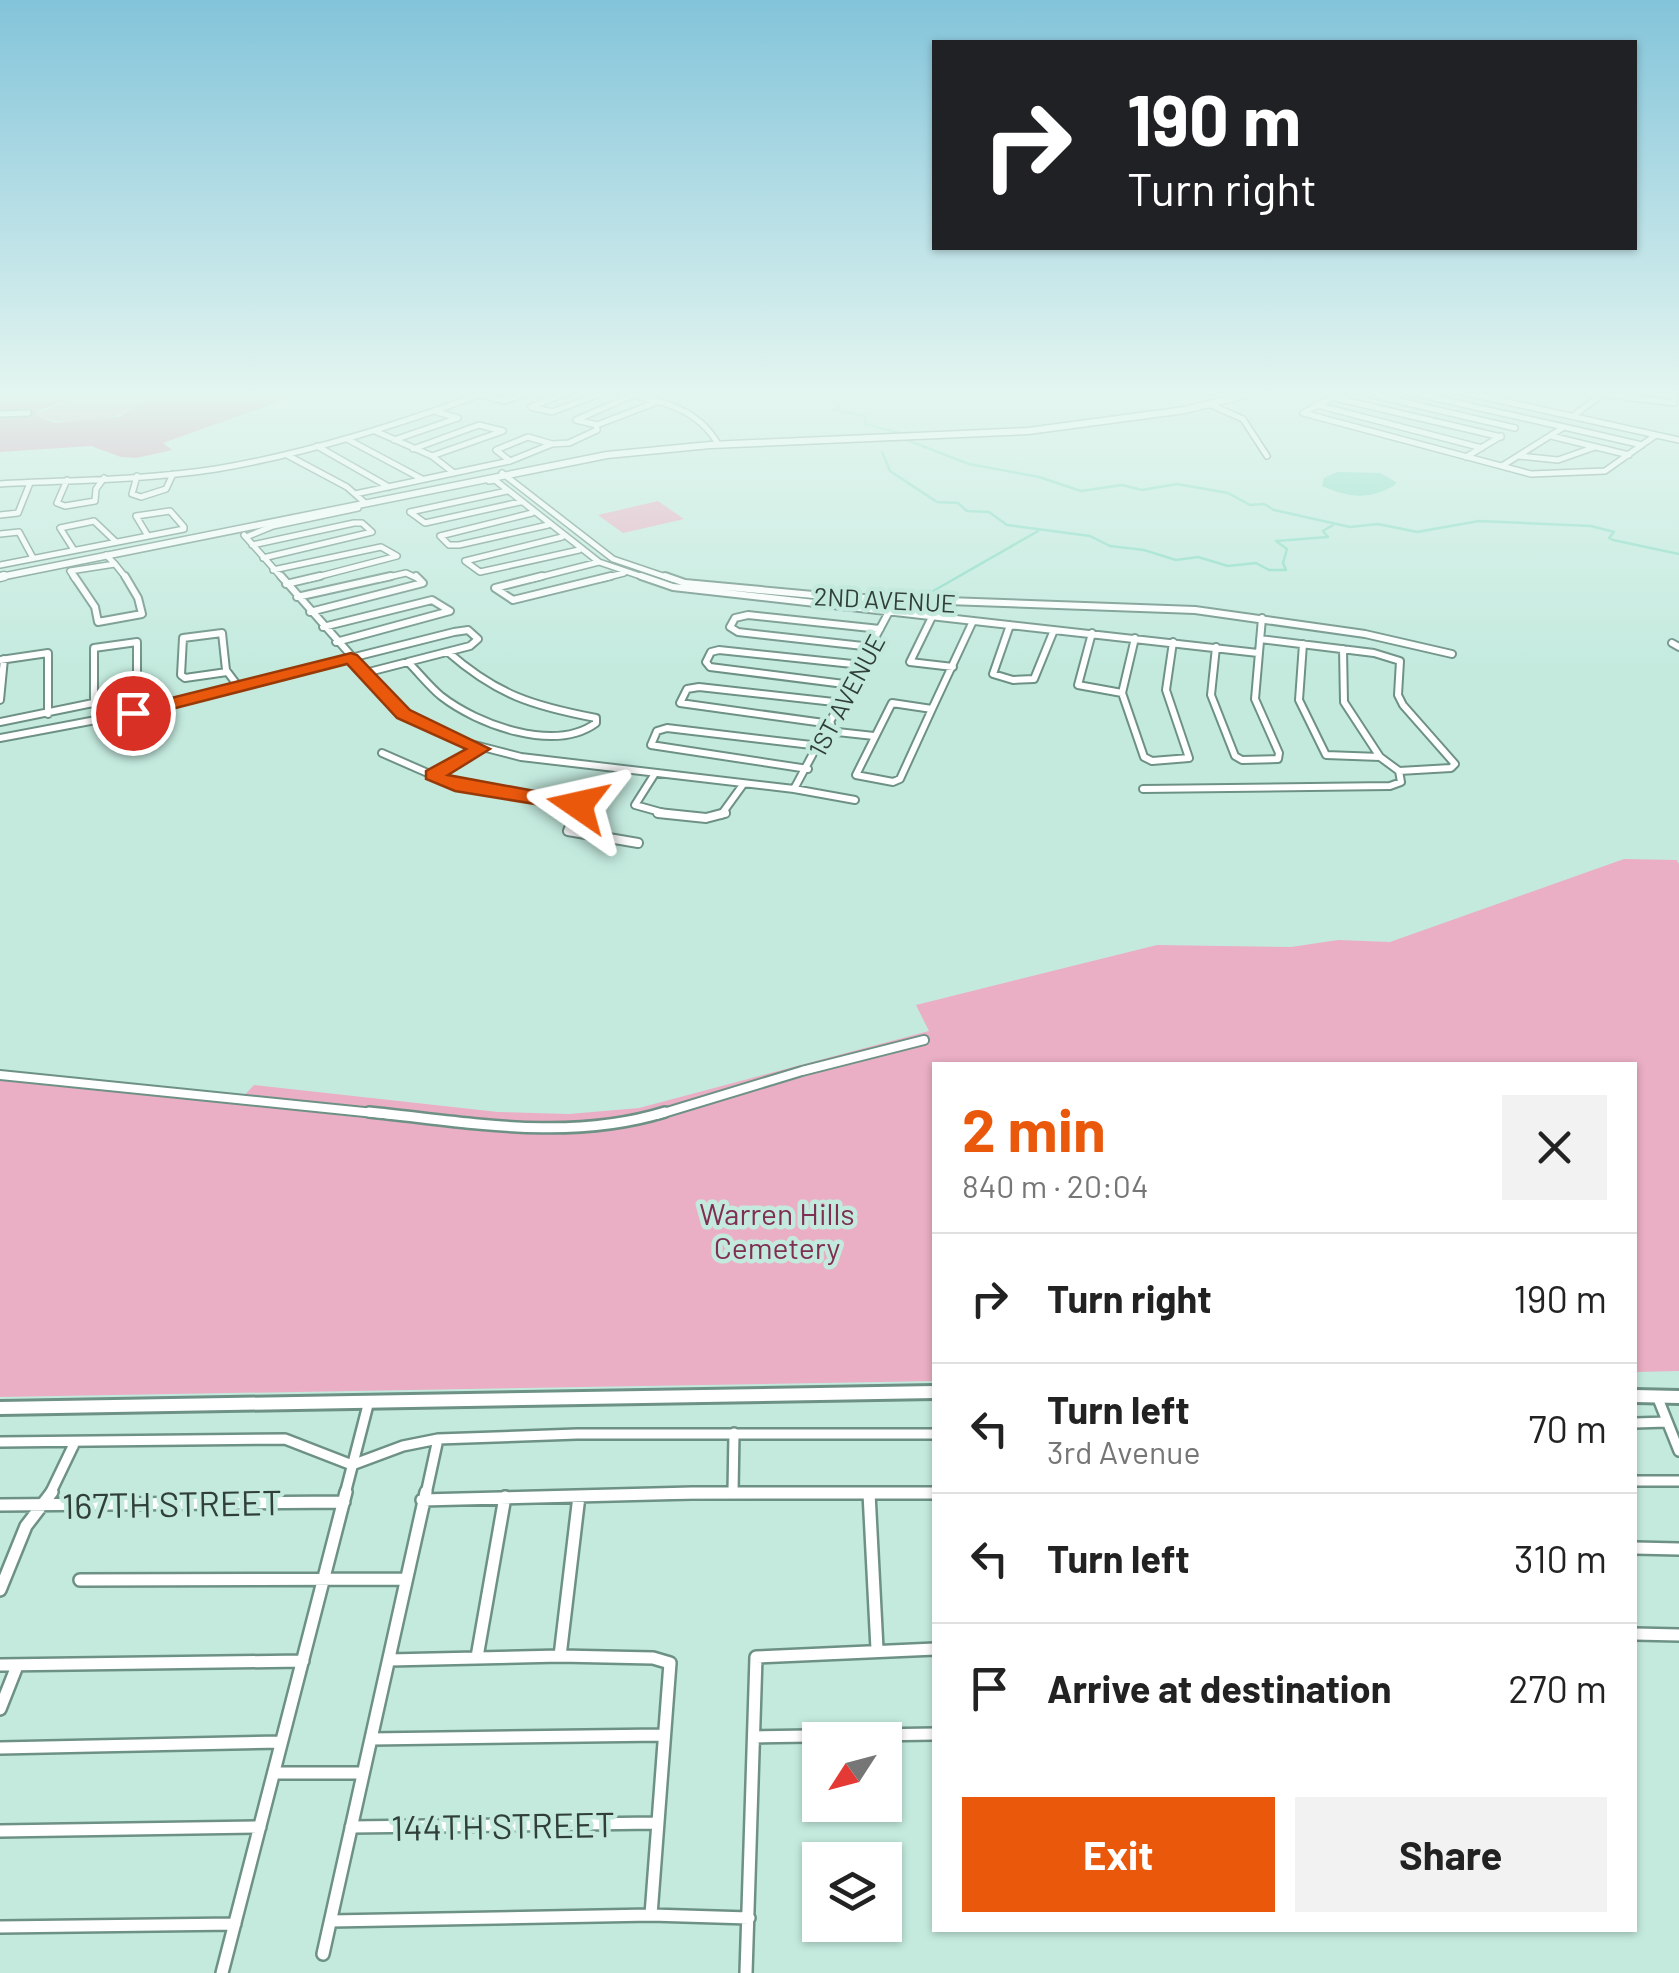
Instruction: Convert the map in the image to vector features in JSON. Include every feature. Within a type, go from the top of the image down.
[{"type":"street","points":[[0,515],[18,513],[30,483]]},
{"type":"street","points":[[66,483],[56,498],[60,505],[93,502],[102,483]]},
{"type":"street","points":[[135,483],[132,494],[141,496],[166,490],[169,483]]},
{"type":"street","points":[[335,483],[364,502]]},
{"type":"street","points":[[384,483],[389,486]]},
{"type":"street","points":[[354,494],[405,483]]},
{"type":"street","points":[[0,577],[466,483]]},
{"type":"street","points":[[246,537],[273,526],[480,483]]},
{"type":"street","points":[[498,483],[599,562],[624,573],[693,590],[1258,652]]},
{"type":"street","name":"2ND AVENUE","points":[[513,483],[601,551],[643,572],[685,583],[784,597],[1089,604],[1262,618],[1452,654]]},
{"type":"street","points":[[507,491],[410,512],[424,523],[534,500]]},
{"type":"street","points":[[0,565],[184,529],[170,511],[136,516],[148,536]]},
{"type":"street","points":[[532,513],[440,536],[445,544],[458,545],[548,525]]},
{"type":"street","points":[[74,550],[60,528],[94,521],[116,542]]},
{"type":"street","points":[[252,545],[354,523],[362,523],[372,532],[263,558]]},
{"type":"street","points":[[238,527],[403,714],[481,749],[855,800]]},
{"type":"street","points":[[0,534],[19,532],[33,558]]},
{"type":"street","points":[[563,537],[465,561],[480,572],[579,550]]},
{"type":"street","points":[[274,570],[381,547],[397,556],[286,584]]},
{"type":"street","points":[[588,555],[601,551]]},
{"type":"street","points":[[106,556],[114,564],[136,594],[142,614],[98,622],[95,607],[70,572],[114,564]]},
{"type":"street","points":[[599,562],[495,588],[512,600],[624,573]]},
{"type":"street","points":[[298,597],[406,573],[423,583],[310,612]]},
{"type":"street","points":[[323,627],[426,601],[437,600],[450,611],[336,642]]},
{"type":"street","name":"1ST AVENUE","points":[[794,789],[843,703],[894,600]]},
{"type":"street","points":[[872,647],[734,631],[730,626],[735,618],[748,615],[880,629]]},
{"type":"street","points":[[932,617],[910,662],[953,668]]},
{"type":"street","points":[[1216,647],[1211,695],[1234,756],[1273,760],[1280,757],[1254,699],[1262,618]]},
{"type":"street","points":[[934,708],[892,703],[854,773],[893,782],[900,779],[934,708],[953,668],[973,621]]},
{"type":"street","points":[[1010,626],[993,674],[1023,682],[1034,680],[1054,630]]},
{"type":"street","points":[[0,738],[103,720],[462,630],[478,639],[448,652],[365,672]]},
{"type":"street","points":[[226,672],[184,678],[183,638],[222,634],[226,672],[238,686]]},
{"type":"street","points":[[1092,634],[1078,685],[1122,693]]},
{"type":"street","points":[[1135,638],[1122,693],[1144,757],[1156,761],[1188,759],[1166,690],[1174,642]]},
{"type":"street","points":[[1260,639],[1343,649],[1400,661],[1398,696],[1454,764],[1451,768],[1399,771]]},
{"type":"street","points":[[0,722],[48,714],[94,704],[140,692],[136,642],[94,648],[94,704]]},
{"type":"street","points":[[1303,644],[1299,700],[1326,754],[1341,758],[1380,757]]},
{"type":"street","points":[[1143,790],[1390,786],[1403,780],[1399,771],[1380,757],[1344,702],[1343,649]]},
{"type":"street","points":[[852,684],[717,668],[706,662],[711,652],[720,650],[862,665]]},
{"type":"street","points":[[408,662],[446,700],[513,730],[576,738],[588,733],[596,723],[596,718],[545,711],[499,692],[478,680],[448,652]]},
{"type":"street","points":[[0,700],[2,659],[48,654],[48,714]]},
{"type":"street","points":[[843,703],[699,687],[688,689],[680,703],[874,736]]},
{"type":"street","points":[[808,769],[650,745],[657,731],[667,728],[820,746]]},
{"type":"street","points":[[432,775],[481,749]]},
{"type":"street","points":[[382,753],[468,788],[579,803],[568,831],[638,842]]},
{"type":"street","points":[[654,774],[636,805],[646,812],[718,817],[727,811],[742,786]]},
{"type":"street","points":[[0,1075],[553,1131],[637,1121],[774,1079],[924,1040]]},
{"type":"street","points":[[0,1408],[932,1392]]},
{"type":"street","points":[[1637,1396],[1679,1397]]},
{"type":"street","points":[[1658,1396],[1679,1451]]},
{"type":"street","points":[[222,1973],[370,1400]]},
{"type":"street","points":[[1637,1422],[1673,1429]]},
{"type":"street","points":[[733,1492],[734,1433]]},
{"type":"street","points":[[0,1442],[285,1439],[352,1465],[438,1438],[932,1434]]},
{"type":"street","points":[[323,1954],[438,1438]]},
{"type":"street","points":[[0,1590],[26,1526],[57,1484],[75,1442]]},
{"type":"street","points":[[1637,1481],[1679,1481]]},
{"type":"street","points":[[422,1500],[733,1492],[932,1493]]},
{"type":"street","points":[[870,1493],[877,1649]]},
{"type":"street","points":[[560,1656],[579,1496]]},
{"type":"street","points":[[477,1657],[505,1497]]},
{"type":"street","name":"167TH STREET","points":[[0,1505],[344,1502]]},
{"type":"street","points":[[1637,1548],[1679,1549]]},
{"type":"street","points":[[80,1580],[405,1579]]},
{"type":"street","points":[[1637,1634],[1679,1635]]},
{"type":"street","points":[[746,1973],[756,1657],[932,1649]]},
{"type":"street","points":[[389,1660],[560,1656],[653,1658],[670,1663],[652,1914]]},
{"type":"street","points":[[0,1666],[303,1661]]},
{"type":"street","points":[[0,1709],[17,1666]]},
{"type":"street","points":[[754,1737],[932,1734]]},
{"type":"street","points":[[371,1740],[662,1735]]},
{"type":"street","points":[[0,1748],[281,1742]]},
{"type":"street","points":[[275,1773],[363,1773]]},
{"type":"street","name":"144TH STREET","points":[[350,1827],[656,1824]]},
{"type":"street","points":[[0,1832],[260,1827]]},
{"type":"street","points":[[331,1921],[652,1914],[748,1918]]},
{"type":"street","points":[[0,1927],[235,1924]]},
{"type":"green space","points":[[658,501],[684,519],[623,533],[598,515]]},
{"type":"green space","name":"Warren Hills Cemetery","points":[[1624,859],[1677,860],[1679,1371],[1637,1372],[1637,1062],[932,1062],[932,1381],[0,1397],[0,1077],[240,1100],[254,1085],[498,1112],[569,1114],[639,1108],[929,1031],[916,1005],[1157,945],[1291,947],[1338,940],[1390,942]]},
{"type":"shaded area","points":[[1396,483],[1377,493],[1359,496],[1322,486]]},
{"type":"waterway","points":[[908,483],[937,502],[958,503],[967,511],[989,512],[1007,525],[1090,536],[1110,546],[1144,550],[1176,560],[1198,557],[1228,566],[1256,563],[1269,570],[1286,570],[1283,563],[1287,549],[1276,541],[1328,537],[1323,531],[1333,525]]},
{"type":"waterway","points":[[1057,483],[1081,491],[1122,485],[1142,490],[1177,484],[1228,493],[1250,505],[1264,504],[1274,510],[1350,527],[1378,524],[1417,532],[1479,521],[1591,526],[1614,532],[1609,538],[1613,540],[1679,554]]},
{"type":"waterway","points":[[921,598],[1038,531]]},
{"type":"route","points":[[133,713],[351,658],[403,714],[481,749],[432,775],[455,785],[578,805]]}]
